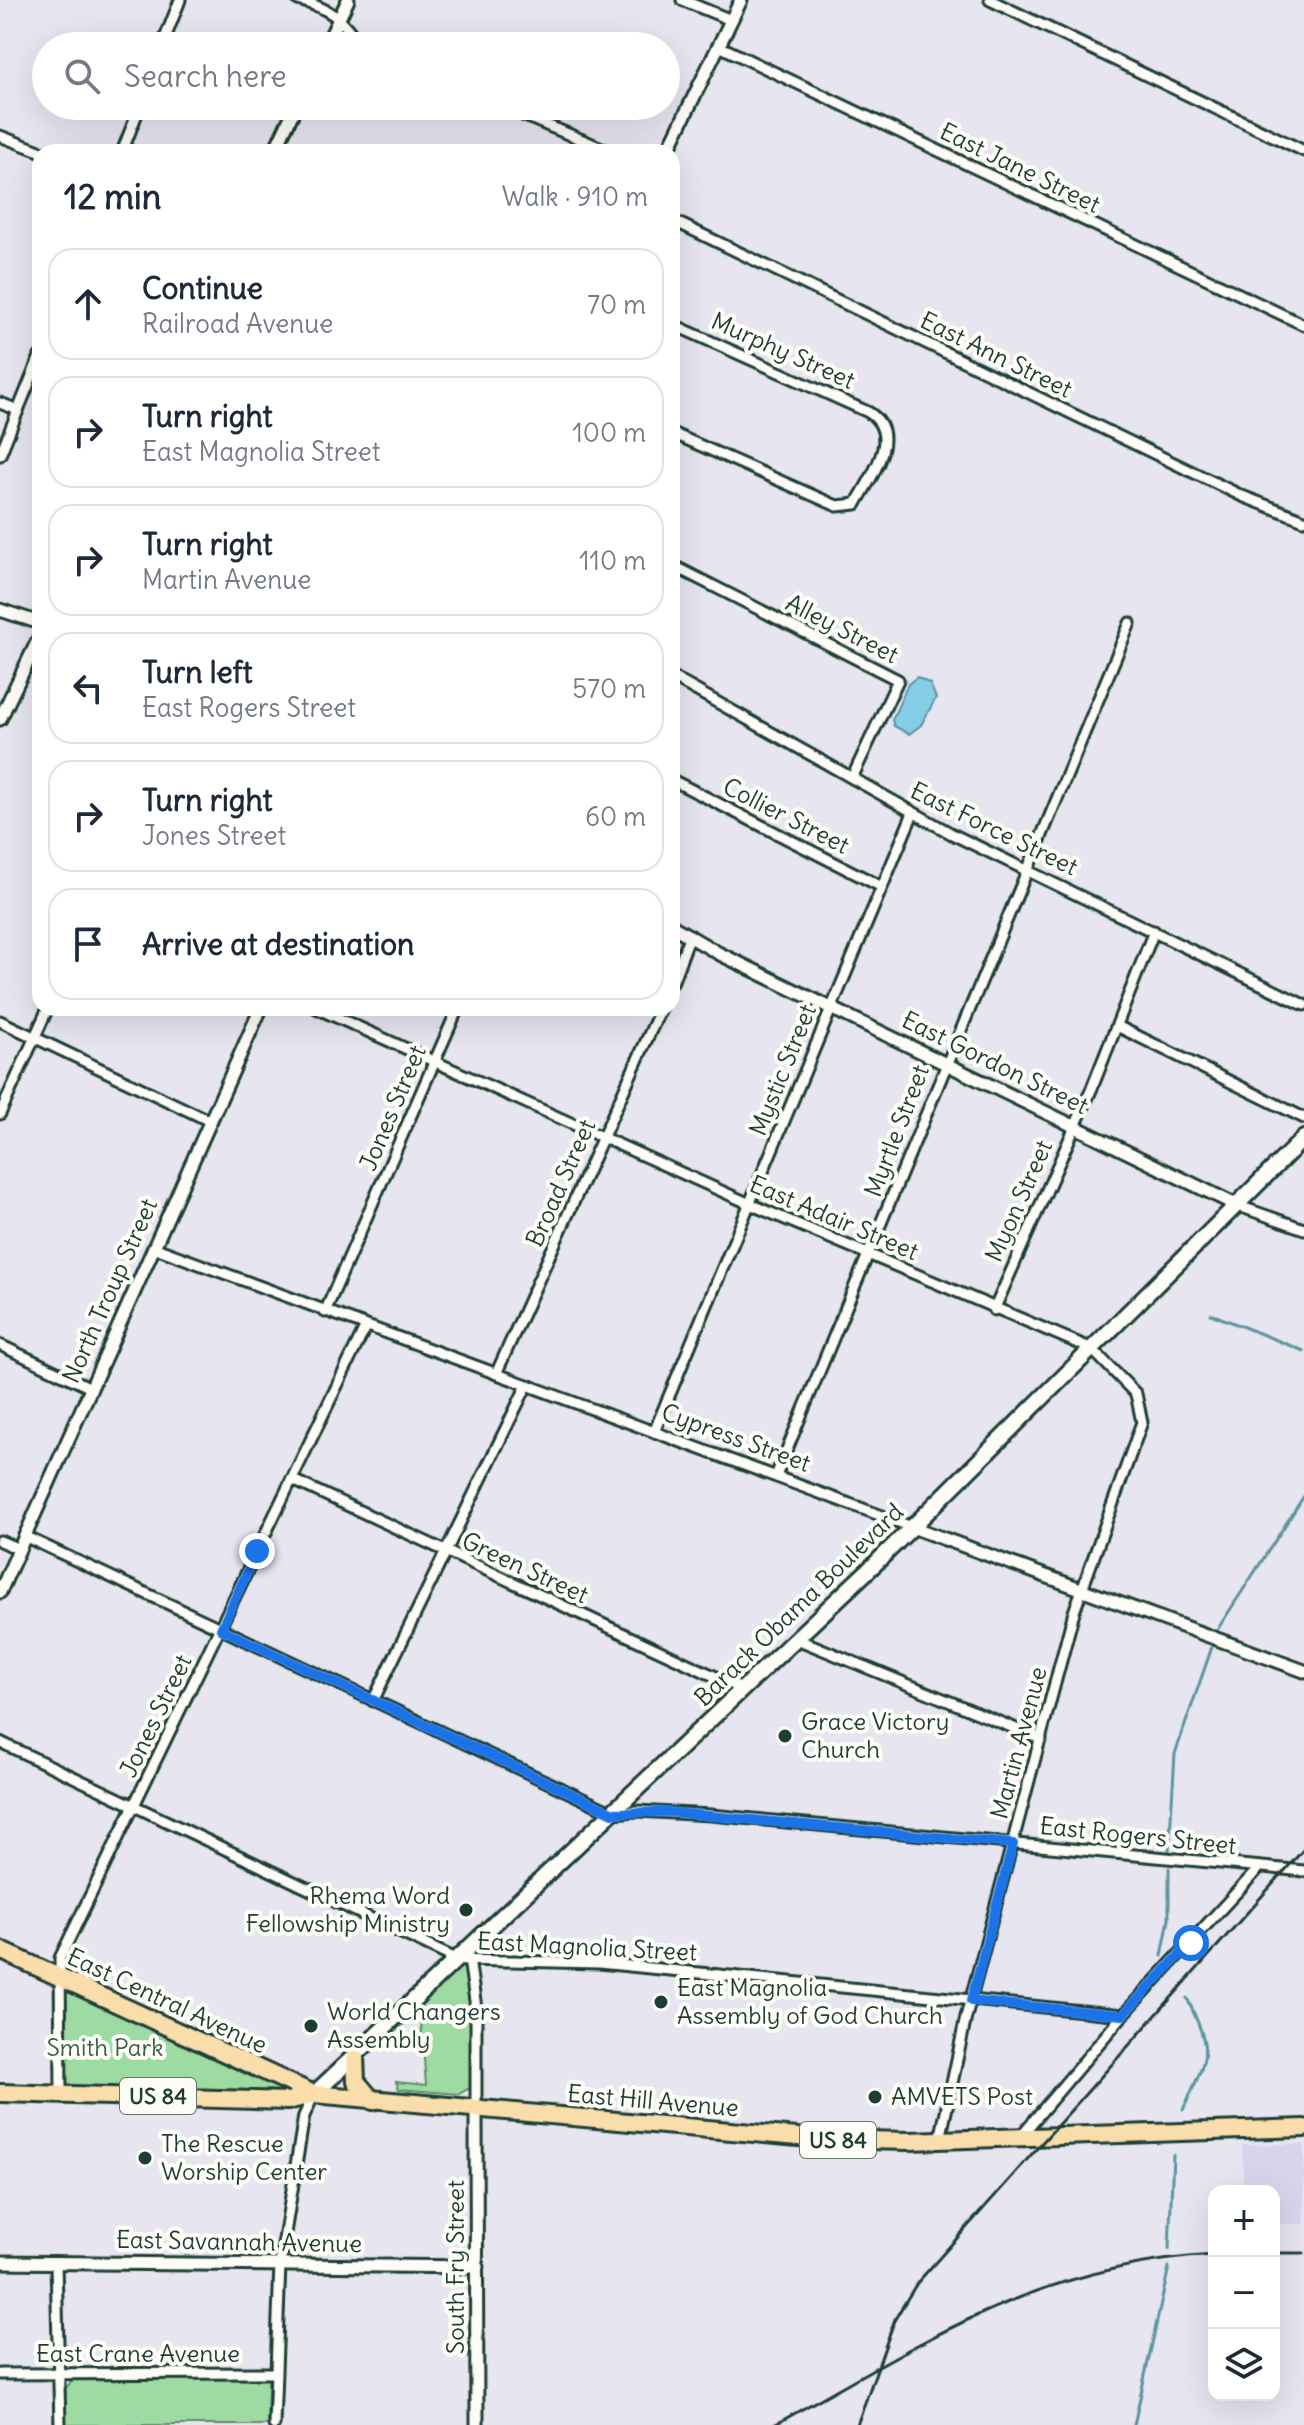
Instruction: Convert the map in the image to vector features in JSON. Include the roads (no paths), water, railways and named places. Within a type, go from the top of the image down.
[{"type":"highway","name":"East Central Avenue","points":[[0,1950],[314,2094]]},
{"type":"highway","points":[[355,2056],[356,2081],[373,2101]]},
{"type":"highway","name":"East Hill Avenue","points":[[0,2093],[288,2101],[314,2094],[820,2139],[940,2140],[1304,2128]]},
{"type":"main road","name":"Barack Obama Boulevard","points":[[314,2094],[464,1959],[797,1639],[1304,1138]]},
{"type":"street","points":[[167,32],[180,0]]},
{"type":"street","points":[[298,0],[326,7],[340,17],[350,32]]},
{"type":"street","points":[[333,32],[348,0]]},
{"type":"street","points":[[682,0],[731,20]]},
{"type":"street","points":[[671,144],[741,0]]},
{"type":"street","points":[[990,0],[1304,151]]},
{"type":"street","name":"East Jane Street","points":[[719,46],[1304,325]]},
{"type":"street","points":[[125,144],[135,120]]},
{"type":"street","points":[[278,144],[289,120]]},
{"type":"street","points":[[534,120],[592,144]]},
{"type":"street","points":[[0,136],[32,148]]},
{"type":"street","name":"East Ann Street","points":[[680,224],[1242,496],[1304,520]]},
{"type":"street","name":"Murphy Street","points":[[680,328],[877,417],[884,432],[884,450],[856,504],[837,506],[680,437]]},
{"type":"street","points":[[0,455],[32,376]]},
{"type":"street","points":[[0,403],[18,410]]},
{"type":"street","name":"Alley Street","points":[[680,569],[898,680],[852,778]]},
{"type":"street","points":[[0,610],[32,620]]},
{"type":"street","name":"Myrtle Street","points":[[776,1476],[1130,623]]},
{"type":"street","points":[[0,719],[32,653]]},
{"type":"street","name":"East Force Street","points":[[680,681],[913,813],[1304,1005]]},
{"type":"street","name":"Collier Street","points":[[680,784],[882,887]]},
{"type":"street","name":"Mystic Street","points":[[654,1432],[913,813]]},
{"type":"street","name":"East Gordon Street","points":[[680,930],[718,953],[1236,1205],[1304,1229]]},
{"type":"street","name":"Myon Street","points":[[994,1310],[1117,1026],[1154,931]]},
{"type":"street","points":[[680,962],[690,935]]},
{"type":"street","points":[[0,1114],[45,1016]]},
{"type":"street","name":"North Troup Street","points":[[0,1592],[257,1016]]},
{"type":"street","name":"East Adair Street","points":[[334,1016],[750,1204],[1092,1349],[1136,1394],[1142,1422],[1081,1589]]},
{"type":"street","name":"Jones Street","points":[[325,1312],[454,1016]]},
{"type":"street","name":"Broad Street","points":[[496,1374],[657,1016]]},
{"type":"street","points":[[0,1021],[210,1121]]},
{"type":"street","points":[[1117,1026],[1304,1118]]},
{"type":"street","name":"Cypress Street","points":[[153,1247],[1304,1671]]},
{"type":"street","name":"Jones Street","points":[[61,2094],[60,1958],[366,1326]]},
{"type":"street","points":[[0,1345],[91,1388]]},
{"type":"street","points":[[373,1701],[527,1385]]},
{"type":"street","name":"Green Street","points":[[293,1480],[742,1689]]},
{"type":"street","name":"East Rogers Street","points":[[24,1536],[613,1813],[667,1812],[1304,1871]]},
{"type":"street","points":[[0,1541],[19,1549]]},
{"type":"street","name":"Martin Avenue","points":[[940,2140],[971,2001],[1081,1589]]},
{"type":"street","points":[[797,1639],[1041,1739]]},
{"type":"street","name":"East Magnolia Street","points":[[0,1742],[464,1959],[599,1963],[1123,2015]]},
{"type":"street","points":[[1019,2138],[1123,2015],[1260,1867]]},
{"type":"street","points":[[464,1959],[476,2008],[476,2110]]},
{"type":"street","points":[[274,2425],[280,2264],[304,2116],[314,2094]]},
{"type":"street","name":"South Fry Street","points":[[476,2110],[477,2425]]},
{"type":"street","name":"East Savannah Avenue","points":[[0,2262],[477,2267]]},
{"type":"street","points":[[56,2262],[60,2425]]},
{"type":"street","name":"East Crane Avenue","points":[[0,2374],[275,2373]]},
{"type":"water","points":[[917,677],[930,684],[936,698],[921,725],[909,734],[894,726],[892,720],[908,684]]},
{"type":"waterway","points":[[1211,1314],[1304,1351]]},
{"type":"waterway","points":[[1217,1630],[1304,1496]]},
{"type":"waterway","points":[[1169,1850],[1175,1754],[1212,1647]]},
{"type":"waterway","points":[[1162,1956],[1169,1919],[1169,1868]]},
{"type":"waterway","points":[[1183,2110],[1204,2055],[1201,2032],[1187,1998]]},
{"type":"waterway","points":[[1169,2249],[1173,2155]]},
{"type":"waterway","points":[[1134,2425],[1169,2267]]},
{"type":"railway","points":[[857,2425],[895,2319],[917,2283],[1304,1849]]},
{"type":"railway","points":[[1280,2253],[1304,2253]]},
{"type":"railway","points":[[774,2425],[932,2337],[1036,2291],[1092,2274],[1150,2262],[1208,2256]]},
{"type":"place","name":"Grace Victory Church","points":[[785,1736]]},
{"type":"place","name":"Rhema Word Fellowship Ministry","points":[[466,1910]]},
{"type":"place","name":"East Magnolia Assembly of God Church","points":[[661,2002]]},
{"type":"place","name":"World Changers Assembly","points":[[311,2026]]},
{"type":"place","name":"AMVETS Post","points":[[875,2097]]},
{"type":"place","name":"The Rescue Worship Center","points":[[145,2158]]},
{"type":"park label","name":"Smith Park","points":[[105,2048]]}]
